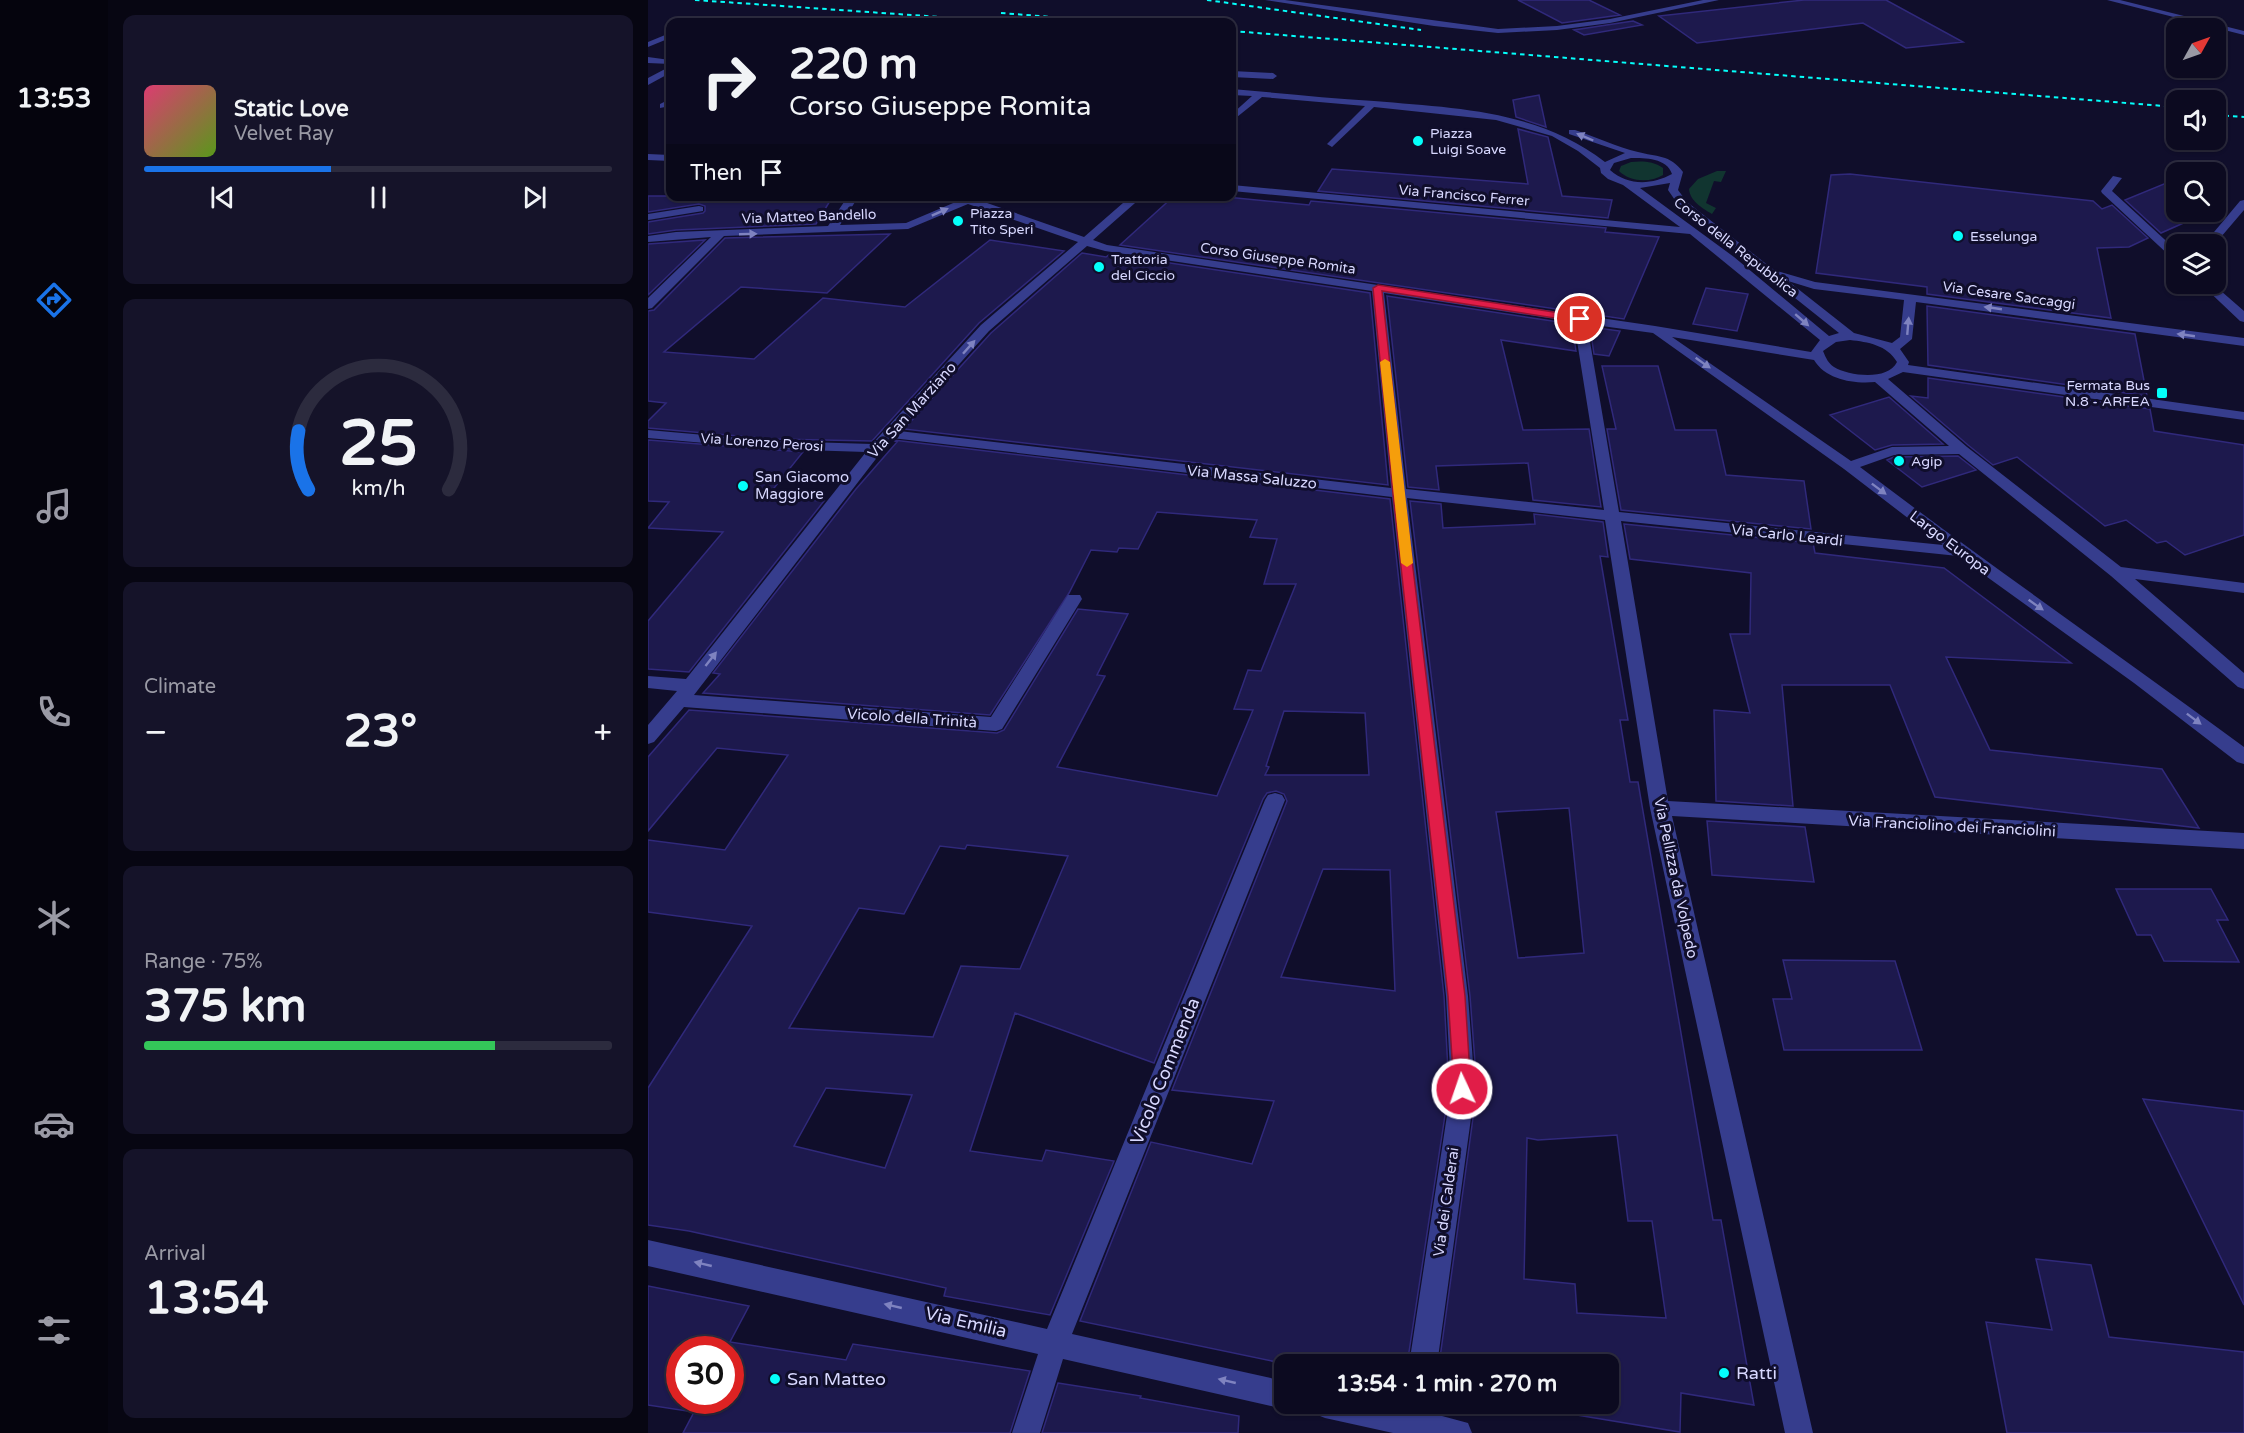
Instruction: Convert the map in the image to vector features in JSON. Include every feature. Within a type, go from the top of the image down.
[{"type":"street","points":[[1269,0],[1498,31],[1610,21],[1715,0]]},
{"type":"street","points":[[2111,0],[2244,33]]},
{"type":"street","points":[[648,46],[666,37]]},
{"type":"street","points":[[648,46],[666,48]]},
{"type":"street","points":[[648,59],[658,53]]},
{"type":"street","points":[[648,59],[666,61]]},
{"type":"street","points":[[648,83],[666,72]]},
{"type":"street","points":[[1236,74],[1273,76]]},
{"type":"street","points":[[648,83],[659,86]]},
{"type":"street","points":[[1236,92],[1505,114],[1529,118],[1672,163],[1678,172],[1676,177],[1670,181],[1654,184],[1623,182]]},
{"type":"street","points":[[1236,115],[1260,94]]},
{"type":"street","points":[[1332,144],[1372,104]]},
{"type":"street","points":[[1450,110],[1498,118],[1545,132],[1583,149],[1605,167],[1613,159],[1641,155]]},
{"type":"street","points":[[648,157],[666,158]]},
{"type":"street","name":"Corso della Repubblica","points":[[1605,167],[1609,175],[1623,182],[1693,231],[1827,340]]},
{"type":"street","name":"Corso della Repubblica","points":[[1676,177],[1673,190],[1683,204],[1850,336]]},
{"type":"street","points":[[2117,178],[2106,191],[2166,246]]},
{"type":"street","name":"Via Francisco Ferrer","points":[[1236,188],[1693,231]]},
{"type":"street","points":[[676,235],[705,201]]},
{"type":"street","points":[[831,230],[851,201]]},
{"type":"street","name":"Via Matteo Bandello","points":[[648,239],[676,235],[908,226],[956,201]]},
{"type":"street","name":"Corso Giuseppe Romita","points":[[966,201],[1105,248],[1655,330],[1818,357]]},
{"type":"street","name":"Via San Marziano","points":[[648,737],[876,448],[985,328],[1132,201]]},
{"type":"street","points":[[2218,234],[2244,203]]},
{"type":"street","points":[[648,217],[699,209]]},
{"type":"street","points":[[648,305],[719,235]]},
{"type":"street","name":"Via Cesare Saccaggi","points":[[1771,273],[1814,285],[2244,342]]},
{"type":"street","name":"Via dei Calderai","points":[[1378,288],[1398,494],[1457,996],[1462,1089],[1426,1354]]},
{"type":"street","points":[[2218,294],[2244,318]]},
{"type":"street","points":[[1892,348],[1906,339],[1910,297]]},
{"type":"street","points":[[2226,301],[2244,299]]},
{"type":"street","name":"Via Pellizza da Volpedo","points":[[1580,319],[1660,808],[1799,1433]]},
{"type":"street","name":"Largo Europa","points":[[1655,330],[1849,466],[1962,552],[2244,757]]},
{"type":"street","points":[[1901,368],[1903,362],[1892,348],[1873,340],[1850,336],[1827,340],[1817,351],[1818,357],[1830,369],[1860,378],[1888,376],[1901,368],[2244,416]]},
{"type":"street","points":[[1879,378],[1962,450],[2117,572],[2244,683]]},
{"type":"street","name":"Via Lorenzo Perosi","points":[[648,434],[773,445],[876,448]]},
{"type":"street","name":"Via Massa Saluzzo","points":[[891,434],[1135,464],[1612,517]]},
{"type":"street","points":[[1849,466],[1892,451],[1962,450]]},
{"type":"street","name":"Via Carlo Leardi","points":[[1612,517],[1962,552]]},
{"type":"street","points":[[2117,572],[2244,588]]},
{"type":"street","name":"Vicolo della Trinità","points":[[685,693],[996,724],[1074,599]]},
{"type":"street","points":[[648,682],[685,693]]},
{"type":"street","name":"Vicolo Commenda","points":[[1026,1433],[1055,1342],[1275,800]]},
{"type":"street","name":"Via Franciolino dei Franciolini","points":[[1660,808],[2244,841]]},
{"type":"street","name":"Via Emilia","points":[[648,1253],[1274,1393]]},
{"type":"street","points":[[1416,1414],[1458,1433]]},
{"type":"green space","points":[[1631,162],[1655,164],[1663,168],[1663,175],[1646,180],[1634,179],[1619,171],[1621,166]]},
{"type":"green space","points":[[1717,171],[1726,171],[1721,182],[1714,181],[1706,203],[1716,208],[1712,214],[1694,201],[1689,189],[1698,179]]},
{"type":"building","points":[[1518,0],[1589,0],[1620,15],[1562,23]]},
{"type":"building","points":[[1804,0],[1886,0],[1963,42],[1906,48],[1863,23],[1697,43],[1659,16]]},
{"type":"building","points":[[1633,21],[1642,25],[1584,35],[1574,30]]},
{"type":"building","points":[[1539,95],[1546,127],[1516,117],[1513,100]]},
{"type":"building","points":[[1518,129],[1548,137],[1562,196],[1612,200],[1608,218],[1318,191],[1332,169],[1528,184]]},
{"type":"building","name":"Esselunga","points":[[1850,174],[2093,201],[2102,209],[2112,205],[2148,238],[2129,247],[2097,248],[2111,318],[1927,294],[1927,287],[1816,273],[1831,175]]},
{"type":"building","points":[[2166,183],[2166,222],[2186,222],[2161,233],[2125,200]]},
{"type":"building","points":[[648,196],[666,196],[666,201],[830,201],[816,224],[676,230],[648,234],[648,222],[703,213],[705,206],[699,204],[648,212]]},
{"type":"building","points":[[1236,198],[1309,205],[1311,201],[1606,228],[1605,232],[1659,237],[1624,319],[1120,245],[1168,201],[1236,201]]},
{"type":"building","points":[[890,234],[827,293],[741,287],[664,352],[754,359],[823,298],[905,307],[990,240],[1064,251],[979,323],[872,441],[773,439],[648,428],[648,421],[666,403],[648,401],[648,311],[654,310],[725,238]]},
{"type":"building","points":[[705,240],[648,295],[648,244]]},
{"type":"building","points":[[1082,253],[1106,257],[1110,254],[1370,293],[1388,485],[904,429],[991,333]]},
{"type":"building","points":[[1706,288],[1748,294],[1737,331],[1693,324]]},
{"type":"building","points":[[1387,296],[1572,324],[1576,351],[1501,340],[1523,430],[1589,429],[1601,507],[1533,500],[1528,463],[1436,466],[1439,490],[1408,487]]},
{"type":"building","points":[[1927,306],[2135,334],[2147,396],[1928,365]]},
{"type":"building","points":[[1590,327],[1620,331],[1609,356],[1594,354]]},
{"type":"building","points":[[1602,366],[1658,366],[1675,430],[1716,430],[1726,475],[1804,481],[1811,529],[1621,510],[1607,429],[1616,429]]},
{"type":"building","points":[[1928,378],[2150,409],[2154,431],[2244,445],[2244,535],[2185,555],[2166,541],[2157,543],[2126,520],[2105,526],[2017,457],[1993,465],[1968,445],[1911,396],[1928,398]]},
{"type":"building","points":[[1889,397],[1943,444],[1892,445],[1875,450],[1830,415]]},
{"type":"building","points":[[648,440],[803,452],[766,498],[824,501],[689,672],[648,669],[648,621],[723,532],[648,528],[669,502],[648,501]]},
{"type":"building","points":[[893,440],[1390,499],[1444,996],[1449,1089],[1409,1354],[1274,1354],[1274,1361],[1080,1321],[1151,1142],[1252,1164],[1274,1101],[1172,1090],[1287,801],[1284,794],[1276,791],[1267,793],[1263,799],[1154,1063],[1015,1013],[970,1151],[1042,1161],[1046,1150],[1114,1161],[1050,1315],[944,1296],[946,1288],[689,1231],[648,1225],[648,1088],[752,926],[648,912],[648,840],[725,850],[788,755],[717,748],[648,831],[648,757],[689,710],[997,733],[1004,730],[1078,609],[1128,614],[1097,675],[1105,676],[1057,767],[1217,796],[1253,710],[1234,709],[1248,670],[1261,671],[1296,584],[1264,584],[1277,539],[1250,537],[1257,520],[1157,512],[1138,549],[1119,548],[1117,552],[1091,550],[1069,593],[990,715],[703,693],[720,674],[713,673],[856,489],[897,442]],"holes":[[[1284,711],[1365,713],[1369,775],[1265,775]],[[967,845],[1068,856],[1020,969],[961,966],[933,1037],[789,1028],[859,908],[904,914],[940,846],[965,849]],[[1323,869],[1390,870],[1395,991],[1281,977]],[[826,1088],[912,1095],[885,1168],[794,1146]]]},
{"type":"building","points":[[1958,456],[1976,470],[1922,487],[1887,460],[1894,457]]},
{"type":"building","points":[[1410,501],[1441,504],[1443,528],[1535,524],[1534,514],[1603,522],[1608,557],[1600,556],[1628,720],[1620,720],[1630,782],[1638,782],[1713,1220],[1721,1220],[1754,1405],[1681,1393],[1680,1432],[1571,1414],[1619,1414],[1619,1354],[1441,1354],[1477,1089],[1470,996]],"holes":[[[1569,808],[1584,953],[1518,958],[1496,812]],[[1617,1135],[1628,1221],[1652,1221],[1666,1318],[1577,1313],[1575,1284],[1524,1279],[1527,1138],[1538,1140]]]},
{"type":"building","points":[[1624,524],[1813,543],[1815,553],[1944,568],[2071,663],[1946,657],[1990,750],[2162,769],[2199,828],[1935,797],[1890,685],[1782,685],[1793,806],[1716,801],[1714,710],[1750,713],[1730,634],[1750,634],[1751,573],[1630,559]]},
{"type":"building","points":[[1707,821],[1805,827],[1814,882],[1712,875]]},
{"type":"building","points":[[2116,889],[2211,889],[2228,920],[2217,920],[2239,962],[2164,961],[2151,935],[2137,935]]},
{"type":"building","points":[[1783,960],[1895,961],[1922,1050],[1784,1050],[1773,999],[1792,999]]},
{"type":"building","points":[[2143,1099],[2244,1111],[2244,1305]]},
{"type":"building","points":[[2036,1259],[2091,1265],[2109,1337],[2244,1352],[2244,1433],[2007,1433],[1986,1322],[2052,1330]]},
{"type":"building","points":[[648,1286],[749,1306],[733,1336],[666,1336],[666,1408],[648,1405]]},
{"type":"building","points":[[744,1344],[846,1360],[853,1344],[1030,1371],[1010,1433],[683,1433],[693,1414],[744,1414]]},
{"type":"building","points":[[1058,1383],[1141,1396],[1140,1398],[1239,1416],[1238,1433],[1042,1433]]},
{"type":"railway","points":[[695,0],[955,18]]},
{"type":"railway","points":[[1207,0],[1421,30]]},
{"type":"railway","points":[[1001,13],[1065,18]]},
{"type":"railway","points":[[1236,31],[2166,106]]},
{"type":"railway","points":[[2226,116],[2244,117]]},
{"type":"slow traffic","points":[[1385,362],[1407,563]]},
{"type":"place","name":"Piazza Luigi Soave","points":[[1418,141]]},
{"type":"place","name":"Piazza Tito Speri","points":[[958,221]]},
{"type":"place","name":"Esselunga","points":[[1958,236]]},
{"type":"place","name":"Trattoria del Ciccio","points":[[1099,267]]},
{"type":"place","name":"Fermata Bus N.8 - ARFEA","points":[[2162,393]]},
{"type":"place","name":"Agip","points":[[1899,461]]},
{"type":"place","name":"San Giacomo Maggiore","points":[[743,486]]},
{"type":"place","name":"Ratti","points":[[1724,1373]]},
{"type":"place","name":"San Matteo","points":[[775,1379]]},
{"type":"route","points":[[1462,1089],[1457,996],[1398,494],[1378,288],[1580,319]]}]
